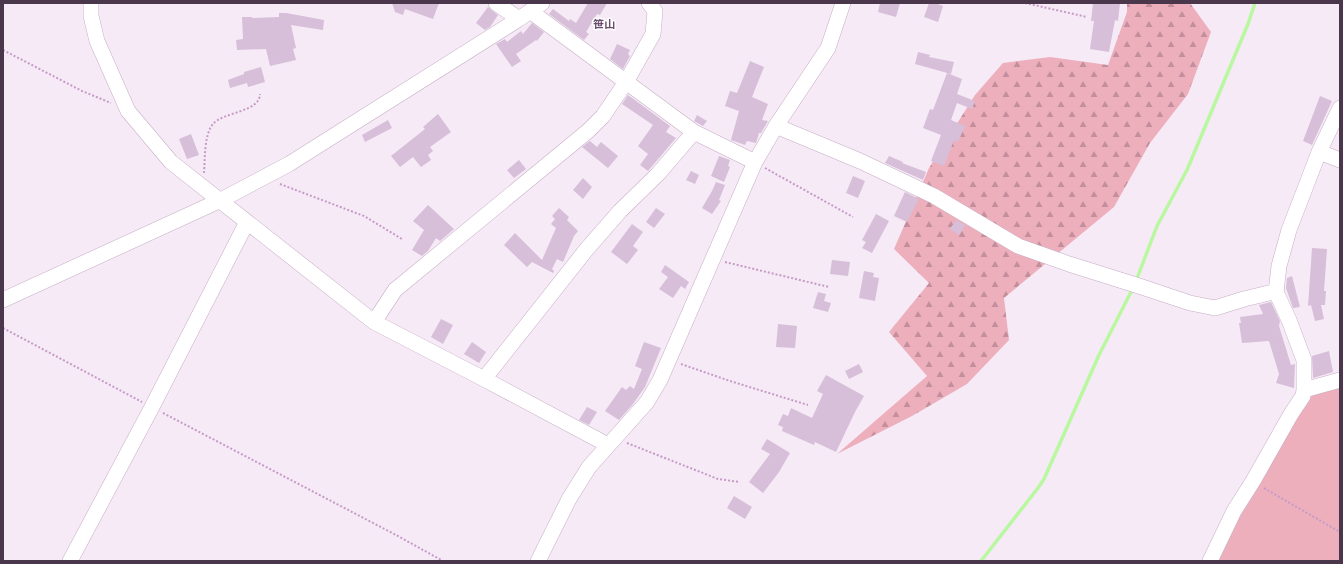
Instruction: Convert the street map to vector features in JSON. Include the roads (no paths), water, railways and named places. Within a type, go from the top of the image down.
[{"type":"street","points":[[91,3],[91,16],[97,41],[128,111],[171,162],[374,322],[611,442]]},
{"type":"street","points":[[496,3],[530,11],[694,132],[755,162]]},
{"type":"street","points":[[374,322],[395,290],[603,116],[626,82],[653,34],[655,11],[648,3]]},
{"type":"street","points":[[538,561],[568,499],[589,467],[647,402],[660,380],[755,162],[776,126],[828,48],[843,3]]},
{"type":"street","points":[[3,300],[220,200],[289,164],[530,11]]},
{"type":"street","points":[[1210,561],[1234,511],[1303,396],[1304,360],[1290,320],[1277,291],[1279,266],[1289,230],[1319,152],[1340,108]]},
{"type":"street","points":[[776,126],[860,161],[934,196],[1018,246],[1069,264],[1190,303],[1215,308],[1244,298],[1277,291]]},
{"type":"street","points":[[484,379],[586,250],[620,211],[658,174],[694,132]]},
{"type":"street","points":[[1319,152],[1340,160]]},
{"type":"street","points":[[70,561],[152,407],[247,222]]},
{"type":"street","points":[[1304,390],[1340,380]]},
{"type":"waterway","points":[[1136,281],[1157,226],[1187,170],[1248,24],[1255,3]]},
{"type":"waterway","points":[[981,561],[1044,479],[1099,355],[1133,288]]},
{"type":"district","name":"笹山","points":[[604,24]]}]
